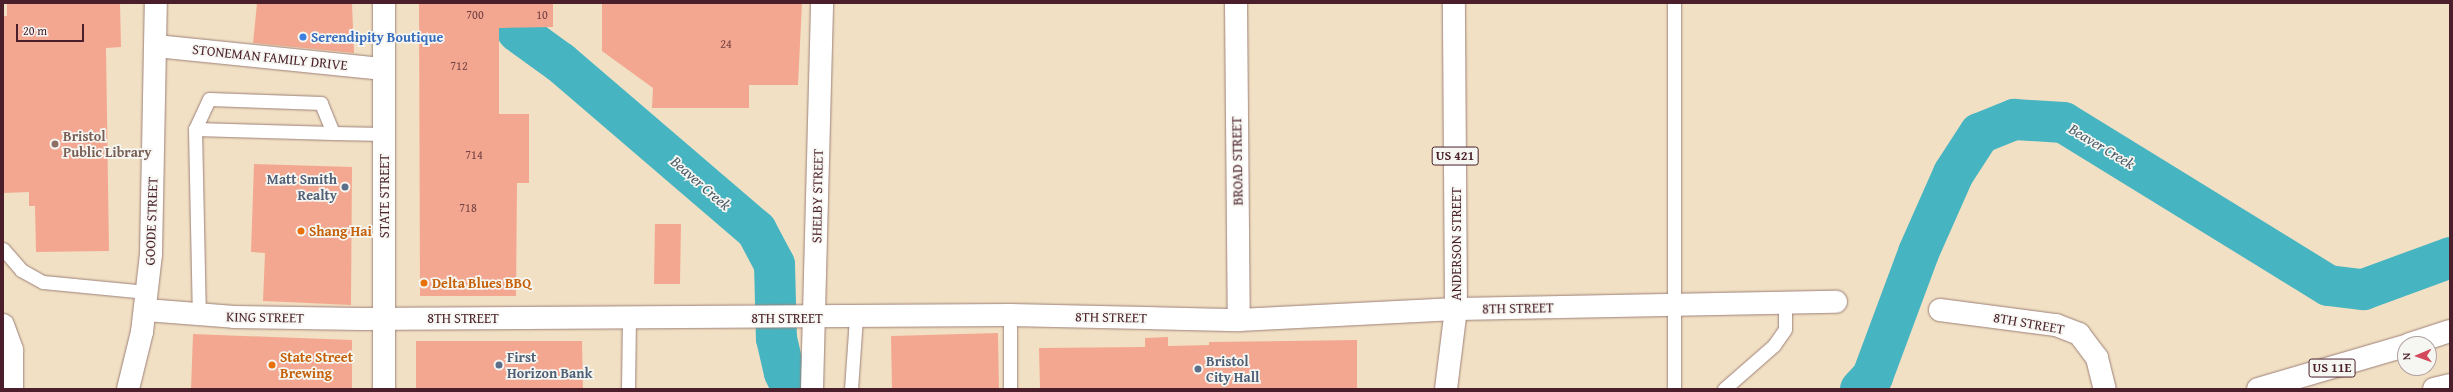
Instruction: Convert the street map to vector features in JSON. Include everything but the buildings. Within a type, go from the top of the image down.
[{"type":"main road","name":"GOODE STREET","points":[[128,389],[146,301],[156,46],[156,3]]},
{"type":"main road","name":"STATE STREET","points":[[384,3],[384,389]]},
{"type":"main road","name":"SHELBY STREET","points":[[812,389],[806,318],[822,3]]},
{"type":"main road","name":"BROAD STREET","points":[[1236,3],[1239,320]]},
{"type":"main road","name":"ANDERSON STREET","points":[[1446,389],[1456,309],[1454,3]]},
{"type":"main road","name":"STONEMAN FAMILY DRIVE","points":[[156,46],[384,68]]},
{"type":"main road","name":"KING STREET","points":[[146,301],[199,314],[384,319]]},
{"type":"main road","name":"8TH STREET","points":[[384,319],[856,318],[1010,315],[1239,320],[1456,309],[1836,302]]},
{"type":"main road","name":"8TH STREET","points":[[1940,310],[2056,325],[2079,334],[2097,358],[2105,389]]},
{"type":"main road","points":[[3,326],[12,350],[12,389]]},
{"type":"main road","points":[[2435,336],[2450,331]]},
{"type":"main road","name":"US 11E","points":[[2258,389],[2397,348]]},
{"type":"main road","points":[[2434,389],[2450,385]]},
{"type":"lane","points":[[1674,3],[1676,306],[1674,389]]},
{"type":"lane","points":[[199,314],[195,129],[209,99],[321,103],[333,133]]},
{"type":"lane","points":[[195,129],[384,134]]},
{"type":"lane","points":[[3,248],[21,270],[43,282],[146,301]]},
{"type":"lane","points":[[1724,389],[1774,345],[1785,329],[1785,304]]},
{"type":"lane","points":[[1010,315],[1010,389]]},
{"type":"lane","points":[[628,389],[629,318]]},
{"type":"lane","points":[[851,389],[856,318]]},
{"type":"waterway","name":"Beaver Creek","points":[[517,31],[560,62],[756,230],[774,264],[776,338],[784,372],[792,389]]},
{"type":"waterway","name":"Beaver Creek","points":[[1860,389],[1872,376],[1918,252],[1953,173],[1979,133],[2014,119],[2063,122],[2328,285],[2363,289],[2450,257]]},
{"type":"place","name":"Serendipity Boutique","points":[[303,37]]},
{"type":"place","name":"Bristol Public Library","points":[[55,144]]},
{"type":"place","name":"Matt Smith Realty","points":[[345,187]]},
{"type":"place","name":"Shang Hai","points":[[301,231]]},
{"type":"place","name":"Delta Blues BBQ","points":[[424,283]]},
{"type":"place","name":"State Street Brewing","points":[[272,365]]},
{"type":"place","name":"First Horizon Bank","points":[[499,365]]},
{"type":"place","name":"Bristol City Hall","points":[[1198,369]]}]
